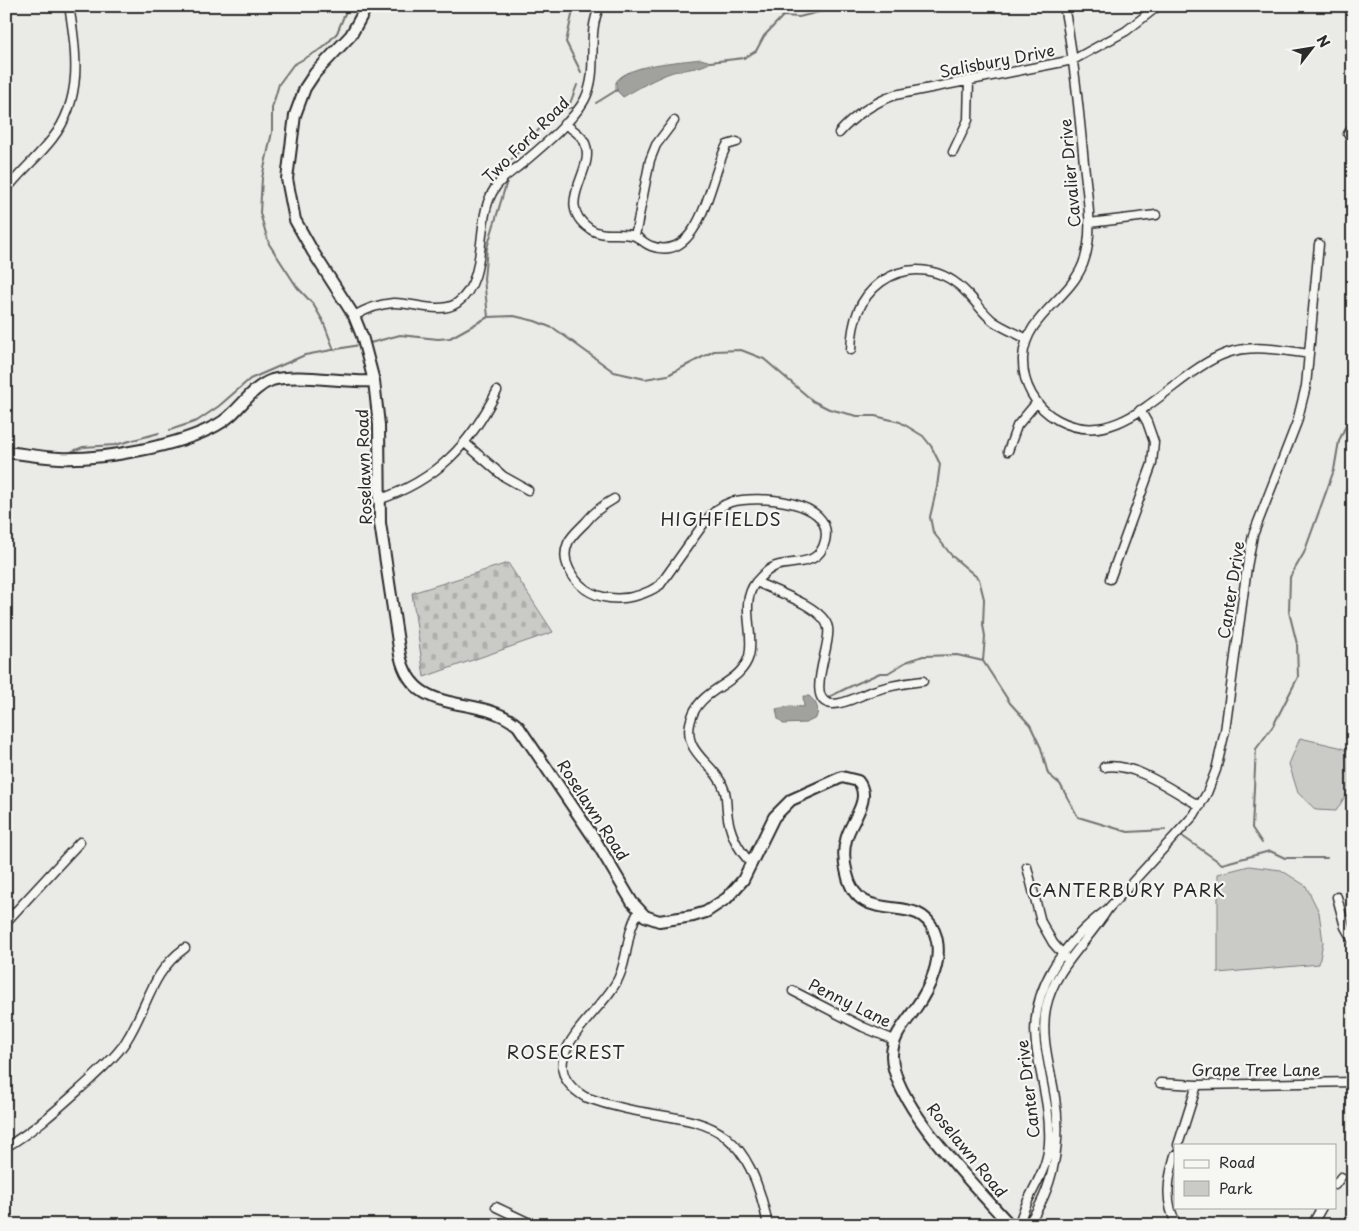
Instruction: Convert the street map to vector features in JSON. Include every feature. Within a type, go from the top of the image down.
[{"type":"street","points":[[6,190],[54,137],[66,118],[73,101],[75,56],[69,6]]},
{"type":"street","name":"Roselawn Road","points":[[368,6],[351,35],[315,73],[305,88],[296,115],[287,166],[288,190],[295,220],[354,316],[362,336],[374,381],[379,425],[378,500],[400,655],[406,675],[415,687],[430,696],[447,702],[489,709],[500,713],[518,726],[594,838],[639,911]]},
{"type":"street","name":"Two Ford Road","points":[[354,316],[382,305],[407,304],[445,308],[461,299],[475,271],[486,209],[492,192],[504,177],[524,162],[564,124],[578,108],[590,85],[593,23],[600,6]]},
{"type":"street","name":"Cavalier Drive","points":[[1064,6],[1073,60],[1089,223],[1087,250],[1079,272],[1066,291],[1039,318],[1027,339],[1023,358],[1024,371],[1029,390],[1037,402],[1057,420],[1085,428],[1110,426],[1140,410],[1202,365],[1228,352],[1261,348],[1310,354]]},
{"type":"street","name":"Salisbury Drive","points":[[839,133],[856,116],[883,99],[908,92],[1073,60],[1119,35],[1158,6]]},
{"type":"street","points":[[953,152],[968,120],[969,80]]},
{"type":"street","points":[[635,236],[650,160],[656,145],[674,121]]},
{"type":"street","points":[[564,124],[584,141],[588,154],[586,165],[574,193],[574,204],[578,216],[590,229],[606,234],[635,236],[652,246],[666,248],[677,245],[688,238],[707,200],[720,157],[727,144],[737,142]]},
{"type":"street","points":[[1089,223],[1156,215]]},
{"type":"street","name":"Canter Drive","points":[[1026,1225],[1048,1185],[1056,1156],[1058,1120],[1045,1042],[1044,1022],[1050,993],[1068,960],[1091,934],[1108,909],[1178,834],[1200,806],[1211,785],[1221,750],[1253,535],[1297,422],[1306,386],[1319,244]]},
{"type":"street","points":[[852,350],[857,313],[871,291],[897,274],[920,270],[936,272],[949,278],[967,292],[992,320],[1027,339]]},
{"type":"street","points":[[6,452],[74,458],[138,449],[190,438],[218,425],[235,413],[258,388],[273,380],[288,378],[374,381]]},
{"type":"street","points":[[378,500],[415,484],[447,462],[465,444],[483,419],[498,391]]},
{"type":"street","points":[[1008,451],[1017,426],[1037,402]]},
{"type":"street","points":[[1110,580],[1152,464],[1154,450],[1151,432],[1140,410]]},
{"type":"street","points":[[465,444],[502,476],[528,490]]},
{"type":"street","points":[[614,499],[589,518],[567,544],[566,564],[578,584],[589,593],[605,599],[634,596],[652,591],[666,579],[707,520],[716,511],[730,502],[740,500],[780,501],[799,504],[812,511],[826,530],[825,542],[819,554],[806,562],[770,569],[750,590],[747,603],[751,645],[745,665],[733,678],[702,700],[693,714],[689,732],[694,750],[720,779],[725,791],[728,819],[735,842],[752,864]]},
{"type":"street","points":[[756,582],[802,604],[818,613],[826,621],[829,635],[818,681],[820,695],[825,701],[835,704],[893,686],[923,681]]},
{"type":"street","points":[[1104,767],[1116,766],[1133,770],[1200,806]]},
{"type":"street","points":[[768,1225],[755,1178],[742,1153],[726,1137],[704,1124],[585,1097],[573,1088],[565,1075],[563,1062],[567,1045],[614,987],[624,964],[631,925],[639,911],[651,919],[666,922],[706,912],[736,890],[752,864],[774,816],[784,806],[805,793],[834,780],[847,777],[858,781],[863,790],[863,800],[848,833],[844,850],[845,864],[852,888],[866,903],[920,914],[931,924],[936,936],[937,957],[930,983],[894,1040]]},
{"type":"street","points":[[6,922],[80,842]]},
{"type":"street","points":[[1027,867],[1041,922],[1068,960]]},
{"type":"street","points":[[1337,897],[1345,927],[1353,941]]},
{"type":"street","name":"Canter Drive","points":[[1019,1225],[1038,1183],[1048,1145],[1048,1113],[1036,1043],[1036,1017],[1045,981],[1062,954],[1090,923],[1108,909]]},
{"type":"street","points":[[6,1147],[46,1120],[118,1052],[132,1032],[158,975],[185,948]]},
{"type":"street","name":"Penny Lane","points":[[793,992],[862,1027],[894,1040]]},
{"type":"street","name":"Roselawn Road","points":[[894,1040],[893,1064],[908,1099],[934,1139],[1010,1225]]},
{"type":"street","name":"Grape Tree Lane","points":[[1160,1083],[1197,1085],[1353,1082]]},
{"type":"street","points":[[1178,1144],[1197,1085]]},
{"type":"street","points":[[1174,1158],[1170,1172],[1168,1194],[1172,1216],[1177,1225]]},
{"type":"street","points":[[1336,1184],[1340,1177]]},
{"type":"street","points":[[496,1207],[534,1225]]},
{"type":"street","points":[[1312,1225],[1321,1208]]},
{"type":"green space","points":[[508,563],[553,632],[424,677],[412,593]]},
{"type":"green space","points":[[1300,738],[1339,747],[1353,753],[1353,784],[1336,811],[1316,810],[1298,793],[1289,764]]},
{"type":"green space","points":[[1249,866],[1281,870],[1306,886],[1319,912],[1323,942],[1319,964],[1218,973],[1218,874]]},
{"type":"shaded area","points":[[701,59],[711,62],[666,74],[623,97],[616,90],[616,82],[631,71],[655,65]]},
{"type":"shaded area","points":[[803,696],[809,696],[815,703],[818,711],[816,718],[806,723],[783,724],[778,719],[776,709],[790,706],[804,707]]},
{"type":"waterway","points":[[334,350],[323,321],[313,304],[297,287],[269,244],[260,213],[262,178],[272,132],[272,108],[279,84],[293,65],[323,48],[337,33],[348,6]]},
{"type":"waterway","points":[[574,6],[566,42],[581,72]]},
{"type":"waterway","points":[[710,62],[744,58],[756,51],[764,36],[783,16],[785,6]]},
{"type":"waterway","points":[[783,16],[799,17],[827,10],[886,6]]},
{"type":"waterway","points":[[569,106],[577,85]]},
{"type":"waterway","points":[[596,103],[617,90]]},
{"type":"waterway","points":[[511,160],[549,120],[558,113],[572,108]]},
{"type":"waterway","points":[[488,317],[484,279],[487,248],[507,181]]},
{"type":"waterway","points":[[370,343],[400,335],[438,339],[450,338],[488,317],[514,316],[535,321],[555,329],[614,372],[645,379],[668,375],[714,351],[741,350],[764,359],[813,401],[829,409],[857,416],[875,416],[900,422],[923,436],[931,446],[940,464],[930,517],[933,532],[952,556],[979,579],[984,599],[983,625],[985,636],[983,661],[1010,703],[1030,725],[1041,748],[1048,774],[1060,784],[1078,817],[1128,832],[1165,830]]},
{"type":"waterway","points":[[170,430],[197,421],[219,406],[250,379],[305,355],[359,345]]},
{"type":"waterway","points":[[1262,843],[1252,828],[1256,749],[1273,726],[1298,677],[1297,644],[1289,612],[1290,577],[1304,553],[1334,470],[1339,441],[1353,409]]},
{"type":"waterway","points":[[66,454],[83,447],[115,445],[159,433]]},
{"type":"waterway","points":[[6,444],[12,449]]},
{"type":"waterway","points":[[829,697],[880,673],[888,673],[906,662],[923,656],[957,655],[983,661]]},
{"type":"waterway","points":[[1182,836],[1222,864],[1270,851],[1285,858],[1327,858]]},
{"type":"district","name":"HIGHFIELDS","points":[[721,520]]},
{"type":"district","name":"CANTERBURY PARK","points":[[1127,891]]},
{"type":"district","name":"ROSECREST","points":[[566,1053]]}]
